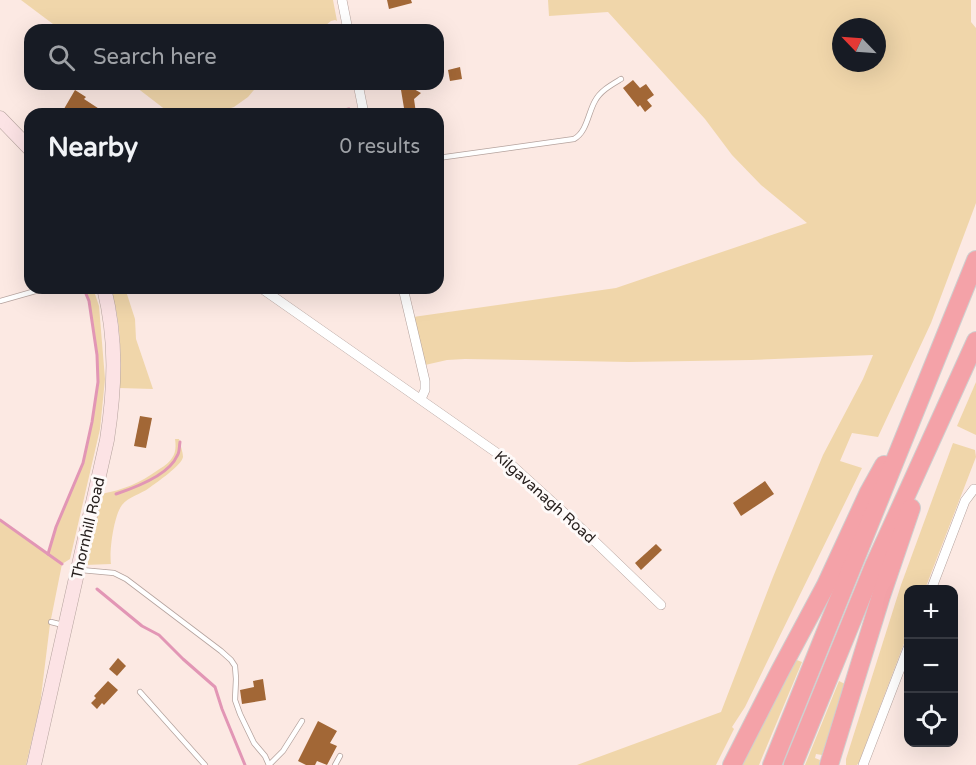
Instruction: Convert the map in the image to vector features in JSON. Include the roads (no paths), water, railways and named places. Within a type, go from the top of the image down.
[{"type":"highway","points":[[772,765],[976,260]]},
{"type":"highway","points":[[793,765],[874,566],[976,341]]},
{"type":"highway","points":[[732,765],[826,585],[869,492],[915,412]]},
{"type":"highway","points":[[829,765],[933,434]]},
{"type":"street","points":[[342,0],[347,24]]},
{"type":"street","points":[[358,90],[363,108]]},
{"type":"street","points":[[0,118],[24,143]]},
{"type":"street","name":"Thornhill Road","points":[[34,765],[79,570],[112,409],[114,353],[111,313],[106,294]]},
{"type":"street","name":"Kilgavanagh Road","points":[[270,294],[504,458],[660,605]]},
{"type":"street","points":[[404,294],[425,381],[425,390],[421,399]]},
{"type":"street","points":[[933,585],[965,501],[975,488]]},
{"type":"street","points":[[863,765],[904,661]]},
{"type":"lane","points":[[444,157],[574,139],[582,132],[598,96],[621,79]]},
{"type":"lane","points":[[0,301],[25,294]]},
{"type":"lane","points":[[79,570],[114,573],[126,579],[231,660],[236,672],[235,700],[240,714],[254,743],[269,765],[283,751],[302,721]]},
{"type":"lane","points":[[51,622],[66,625]]},
{"type":"lane","points":[[140,692],[205,765]]},
{"type":"lane","points":[[335,765],[340,756]]},
{"type":"waterway","points":[[48,554],[56,527],[83,463],[98,382],[97,355],[86,294]]},
{"type":"waterway","points":[[116,494],[150,480],[167,469],[178,454],[180,442]]},
{"type":"waterway","points":[[0,520],[62,564]]},
{"type":"waterway","points":[[97,589],[142,626],[159,635],[215,687],[245,765]]}]
